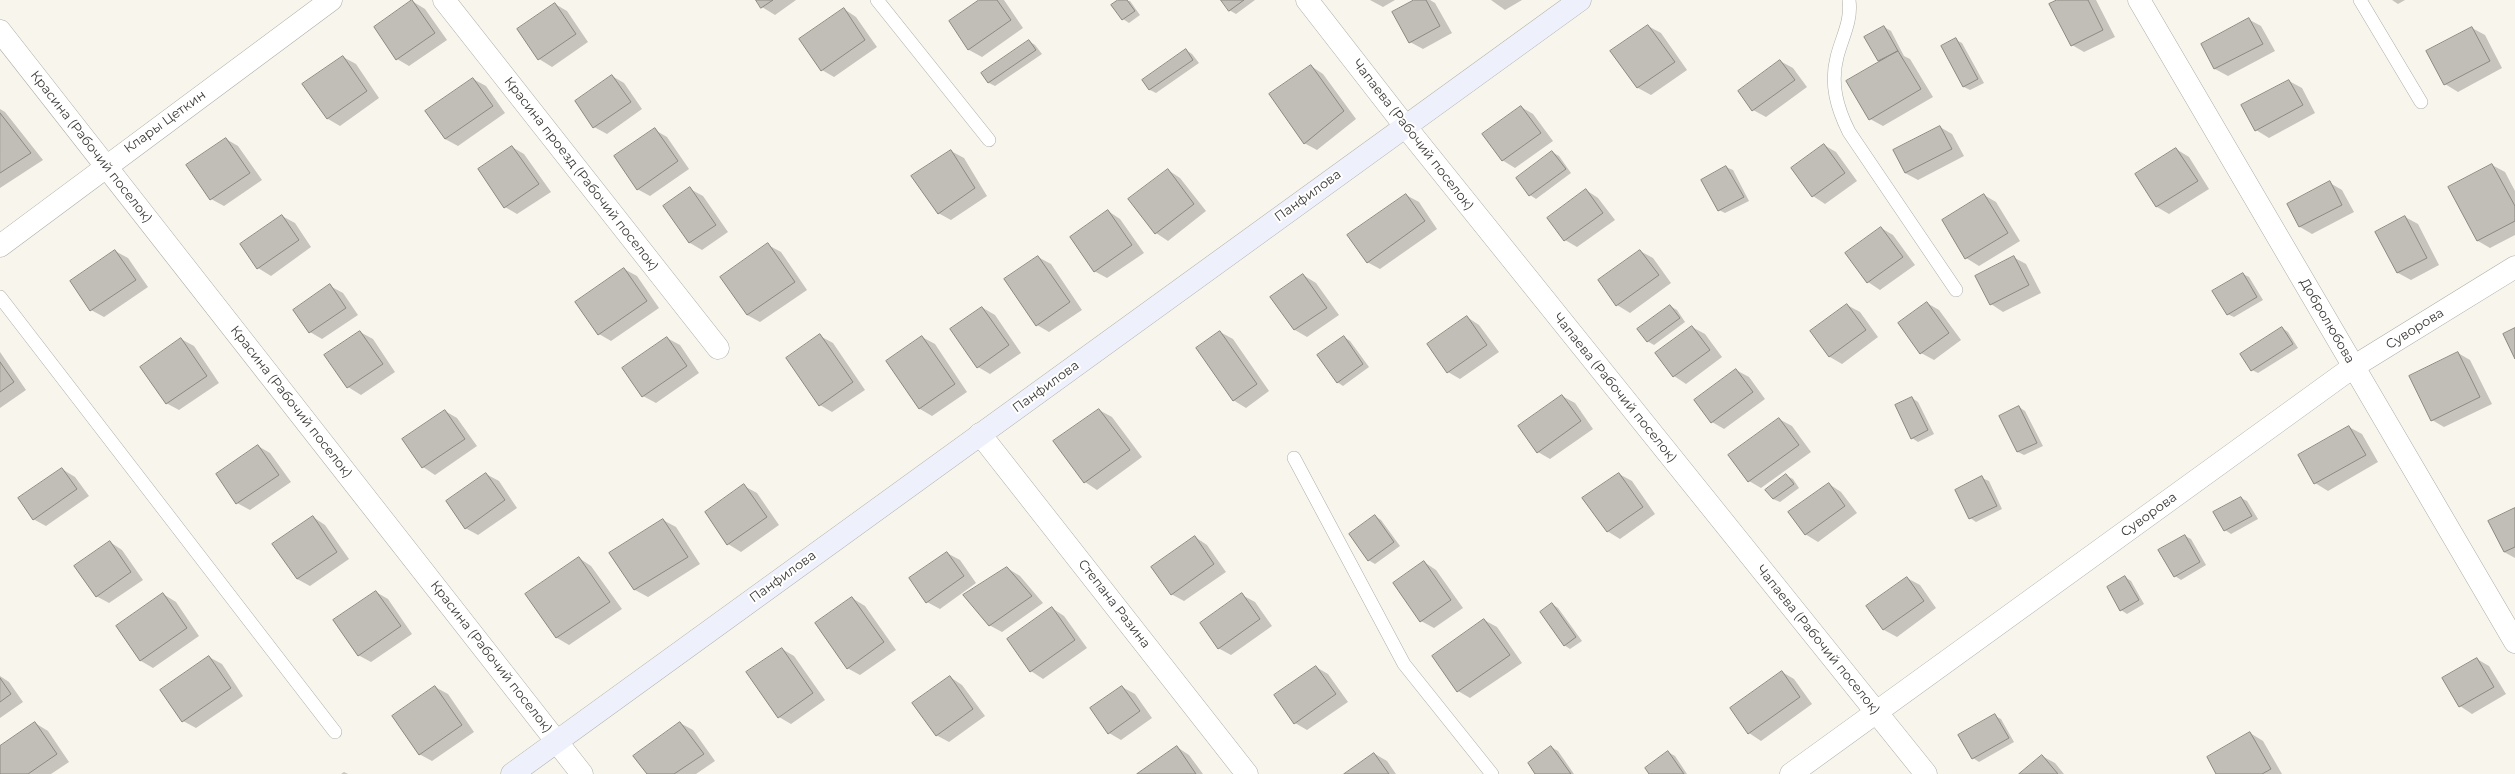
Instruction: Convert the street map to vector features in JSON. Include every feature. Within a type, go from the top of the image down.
[{"type":"street","name":"Клары Цеткин","points":[[0,246],[331,0]]},
{"type":"street","name":"Красина проезд (Рабочий поселок)","points":[[444,0],[718,348]]},
{"type":"street","name":"Чапаева (Рабочий поселок)","points":[[1307,0],[1405,126],[1926,774]]},
{"type":"street","name":"Панфилова","points":[[512,774],[1580,0]]},
{"type":"street","name":"Добролюбова","points":[[2139,0],[2515,642]]},
{"type":"street","name":"Красина (Рабочий поселок)","points":[[0,31],[582,774]]},
{"type":"street","name":"Суворова","points":[[1791,774],[2353,367],[2515,267]]},
{"type":"street","name":"Степана Разина","points":[[980,434],[1247,774]]},
{"type":"lane","points":[[877,0],[989,140]]},
{"type":"lane","points":[[1849,0],[1850,17],[1836,65],[1834,91],[1839,112],[1848,132],[1956,290]]},
{"type":"lane","points":[[2360,0],[2422,102]]},
{"type":"lane","points":[[0,297],[336,732]]},
{"type":"lane","points":[[1294,458],[1404,664],[1492,774]]},
{"type":"building","points":[[412,0],[435,33],[396,60],[374,27]]},
{"type":"building","points":[[756,0],[773,0],[761,8]]},
{"type":"building","points":[[979,0],[997,0],[1011,20],[968,50],[949,21]]},
{"type":"building","points":[[1118,0],[1127,0],[1135,11],[1122,20],[1111,5]]},
{"type":"building","points":[[1221,0],[1244,0],[1229,11]]},
{"type":"building","points":[[1414,0],[1426,0],[1440,26],[1409,43],[1392,12]]},
{"type":"building","points":[[2057,0],[2088,0],[2103,30],[2071,46],[2049,4]]},
{"type":"building","points":[[555,3],[576,34],[538,60],[517,29]]},
{"type":"building","points":[[844,8],[865,40],[821,71],[799,39]]},
{"type":"building","points":[[2249,18],[2263,44],[2214,69],[2201,44]]},
{"type":"building","points":[[1648,25],[1675,62],[1637,88],[1610,51]]},
{"type":"building","points":[[1884,26],[1898,51],[1878,61],[1864,37]]},
{"type":"building","points":[[2472,27],[2490,61],[2444,85],[2426,51]]},
{"type":"building","points":[[1956,38],[1978,79],[1963,87],[1941,46]]},
{"type":"building","points":[[1029,40],[1036,50],[988,83],[981,73]]},
{"type":"building","points":[[1186,49],[1193,60],[1149,90],[1142,80]]},
{"type":"building","points":[[1898,51],[1921,89],[1869,120],[1846,81]]},
{"type":"building","points":[[343,56],[367,91],[327,119],[302,84]]},
{"type":"building","points":[[1780,60],[1795,80],[1752,111],[1738,91]]},
{"type":"building","points":[[1311,65],[1344,111],[1304,144],[1269,94]]},
{"type":"building","points":[[612,75],[631,102],[593,128],[575,101]]},
{"type":"building","points":[[473,78],[493,106],[445,139],[425,111]]},
{"type":"building","points":[[2289,80],[2303,105],[2255,131],[2241,105]]},
{"type":"building","points":[[1521,106],[1541,133],[1502,161],[1482,134]]},
{"type":"building","points":[[0,113],[31,153],[0,173]]},
{"type":"building","points":[[1940,126],[1952,149],[1905,173],[1893,150]]},
{"type":"building","points":[[655,128],[678,161],[637,190],[614,156]]},
{"type":"building","points":[[226,138],[250,173],[210,200],[186,165]]},
{"type":"building","points":[[1824,144],[1845,173],[1812,197],[1791,168]]},
{"type":"building","points":[[512,146],[539,184],[504,208],[478,169]]},
{"type":"building","points":[[2176,148],[2198,181],[2156,207],[2135,174]]},
{"type":"building","points":[[951,150],[975,188],[938,214],[911,176]]},
{"type":"building","points":[[1552,151],[1566,169],[1529,196],[1516,178]]},
{"type":"building","points":[[2492,164],[2515,206],[2515,221],[2477,241],[2448,187]]},
{"type":"building","points":[[1726,166],[1744,197],[1718,211],[1701,180]]},
{"type":"building","points":[[1168,169],[1194,204],[1155,234],[1128,199]]},
{"type":"building","points":[[2330,181],[2342,205],[2299,227],[2287,204]]},
{"type":"building","points":[[690,187],[716,225],[689,243],[663,206]]},
{"type":"building","points":[[1586,189],[1603,213],[1564,241],[1547,218]]},
{"type":"building","points":[[1406,194],[1425,221],[1367,263],[1347,235]]},
{"type":"building","points":[[1984,194],[2008,233],[1965,259],[1942,220]]},
{"type":"building","points":[[1108,210],[1132,245],[1094,272],[1070,237]]},
{"type":"building","points":[[282,215],[299,240],[257,269],[240,244]]},
{"type":"building","points":[[2405,216],[2427,258],[2397,273],[2375,232]]},
{"type":"building","points":[[1881,227],[1903,257],[1867,283],[1845,253]]},
{"type":"building","points":[[768,243],[795,282],[747,315],[720,277]]},
{"type":"building","points":[[115,250],[136,280],[90,311],[70,281]]},
{"type":"building","points":[[1640,250],[1659,275],[1616,306],[1598,280]]},
{"type":"building","points":[[1038,256],[1070,302],[1036,326],[1004,279]]},
{"type":"building","points":[[2014,256],[2029,285],[1990,305],[1975,276]]},
{"type":"building","points":[[624,268],[647,301],[598,335],[575,302]]},
{"type":"building","points":[[2243,273],[2257,297],[2227,315],[2212,291]]},
{"type":"building","points":[[1303,274],[1327,308],[1294,330],[1270,297]]},
{"type":"building","points":[[330,284],[346,308],[309,333],[293,310]]},
{"type":"building","points":[[1927,302],[1949,333],[1920,354],[1898,323]]},
{"type":"building","points":[[1847,304],[1866,330],[1829,357],[1810,331]]},
{"type":"building","points":[[1670,305],[1680,318],[1647,342],[1637,329]]},
{"type":"building","points":[[982,307],[1009,345],[977,368],[950,329]]},
{"type":"building","points":[[1467,316],[1487,345],[1447,373],[1427,344]]},
{"type":"building","points":[[1692,326],[1710,350],[1673,377],[1655,353]]},
{"type":"building","points":[[2282,327],[2293,344],[2251,371],[2240,354]]},
{"type":"building","points":[[2515,328],[2515,359],[2503,334]]},
{"type":"building","points":[[360,331],[383,364],[347,388],[324,355]]},
{"type":"building","points":[[1220,331],[1257,384],[1233,401],[1196,348]]},
{"type":"building","points":[[820,334],[853,382],[819,406],[786,358]]},
{"type":"building","points":[[922,336],[955,384],[919,409],[886,361]]},
{"type":"building","points":[[1344,336],[1363,364],[1337,383],[1317,355]]},
{"type":"building","points":[[667,337],[687,366],[642,397],[622,368]]},
{"type":"building","points":[[181,338],[207,376],[166,404],[140,367]]},
{"type":"building","points":[[2458,352],[2480,397],[2431,421],[2409,376]]},
{"type":"building","points":[[0,362],[14,382],[0,392]]},
{"type":"building","points":[[1736,369],[1753,392],[1711,423],[1694,400]]},
{"type":"building","points":[[1562,395],[1581,421],[1537,453],[1518,426]]},
{"type":"building","points":[[1912,397],[1928,430],[1911,439],[1895,405]]},
{"type":"building","points":[[2019,406],[2037,443],[2017,452],[1999,416]]},
{"type":"building","points":[[1099,409],[1130,450],[1084,483],[1053,441]]},
{"type":"building","points":[[445,410],[465,439],[422,468],[402,439]]},
{"type":"building","points":[[1779,418],[1799,445],[1748,482],[1728,455]]},
{"type":"building","points":[[2349,426],[2366,455],[2314,484],[2298,455]]},
{"type":"building","points":[[258,445],[279,475],[236,504],[216,474]]},
{"type":"building","points":[[62,468],[77,489],[33,520],[18,498]]},
{"type":"building","points":[[486,473],[505,500],[465,529],[446,501]]},
{"type":"building","points":[[1619,473],[1643,507],[1607,532],[1582,498]]},
{"type":"building","points":[[1786,474],[1794,484],[1773,499],[1765,490]]},
{"type":"building","points":[[1982,476],[1997,506],[1969,519],[1955,490]]},
{"type":"building","points":[[1829,483],[1845,506],[1805,535],[1788,512]]},
{"type":"building","points":[[744,484],[767,517],[727,545],[705,512]]},
{"type":"building","points":[[2241,497],[2252,516],[2224,531],[2213,512]]},
{"type":"building","points":[[2515,508],[2515,547],[2504,552],[2488,521]]},
{"type":"building","points":[[1375,515],[1394,542],[1368,561],[1349,534]]},
{"type":"building","points":[[313,516],[337,552],[297,579],[272,544]]},
{"type":"building","points":[[663,519],[688,557],[634,590],[609,553]]},
{"type":"building","points":[[2185,535],[2200,562],[2174,577],[2158,550]]},
{"type":"building","points":[[1195,536],[1214,564],[1171,595],[1151,567]]},
{"type":"building","points":[[110,541],[131,572],[96,597],[74,566]]},
{"type":"building","points":[[947,552],[964,576],[926,603],[909,578]]},
{"type":"building","points":[[579,557],[610,602],[556,638],[525,594]]},
{"type":"building","points":[[1424,561],[1451,600],[1420,622],[1393,583]]},
{"type":"building","points":[[1007,567],[1032,596],[989,626],[963,595]]},
{"type":"building","points":[[2125,576],[2139,600],[2120,611],[2107,587]]},
{"type":"building","points":[[1907,577],[1924,601],[1883,630],[1866,606]]},
{"type":"building","points":[[376,591],[401,626],[358,656],[333,620]]},
{"type":"building","points":[[163,593],[187,628],[140,661],[116,626]]},
{"type":"building","points":[[1242,593],[1260,619],[1218,649],[1200,623]]},
{"type":"building","points":[[852,597],[884,642],[847,669],[815,623]]},
{"type":"building","points":[[1552,603],[1576,637],[1564,646],[1540,612]]},
{"type":"building","points":[[1052,607],[1075,640],[1030,672],[1007,639]]},
{"type":"building","points":[[1484,619],[1510,655],[1457,692],[1432,656]]},
{"type":"building","points":[[782,648],[813,693],[778,718],[746,672]]},
{"type":"building","points":[[209,656],[231,688],[182,722],[160,690]]},
{"type":"building","points":[[2477,658],[2494,687],[2459,707],[2442,678]]},
{"type":"building","points":[[1316,666],[1336,694],[1294,724],[1274,695]]},
{"type":"building","points":[[1782,671],[1800,697],[1748,734],[1730,708]]},
{"type":"building","points":[[950,676],[973,709],[936,736],[912,703]]},
{"type":"building","points":[[0,678],[11,694],[0,702]]},
{"type":"building","points":[[435,686],[462,725],[419,755],[392,716]]},
{"type":"building","points":[[1122,686],[1140,711],[1108,734],[1090,708]]},
{"type":"building","points":[[1995,714],[2009,738],[1972,759],[1958,735]]},
{"type":"building","points":[[35,722],[57,754],[28,774],[0,774],[0,746]]},
{"type":"building","points":[[680,722],[704,754],[674,774],[647,774],[633,756]]},
{"type":"building","points":[[2250,732],[2271,769],[2262,774],[2216,774],[2207,757]]},
{"type":"building","points":[[1177,746],[1196,774],[1137,774]]},
{"type":"building","points":[[1551,746],[1571,774],[1535,774],[1528,763]]},
{"type":"building","points":[[1668,751],[1684,774],[1649,774],[1645,768]]},
{"type":"building","points":[[1374,753],[1389,774],[1344,774]]},
{"type":"building","points":[[2042,755],[2058,774],[2019,774]]}]
